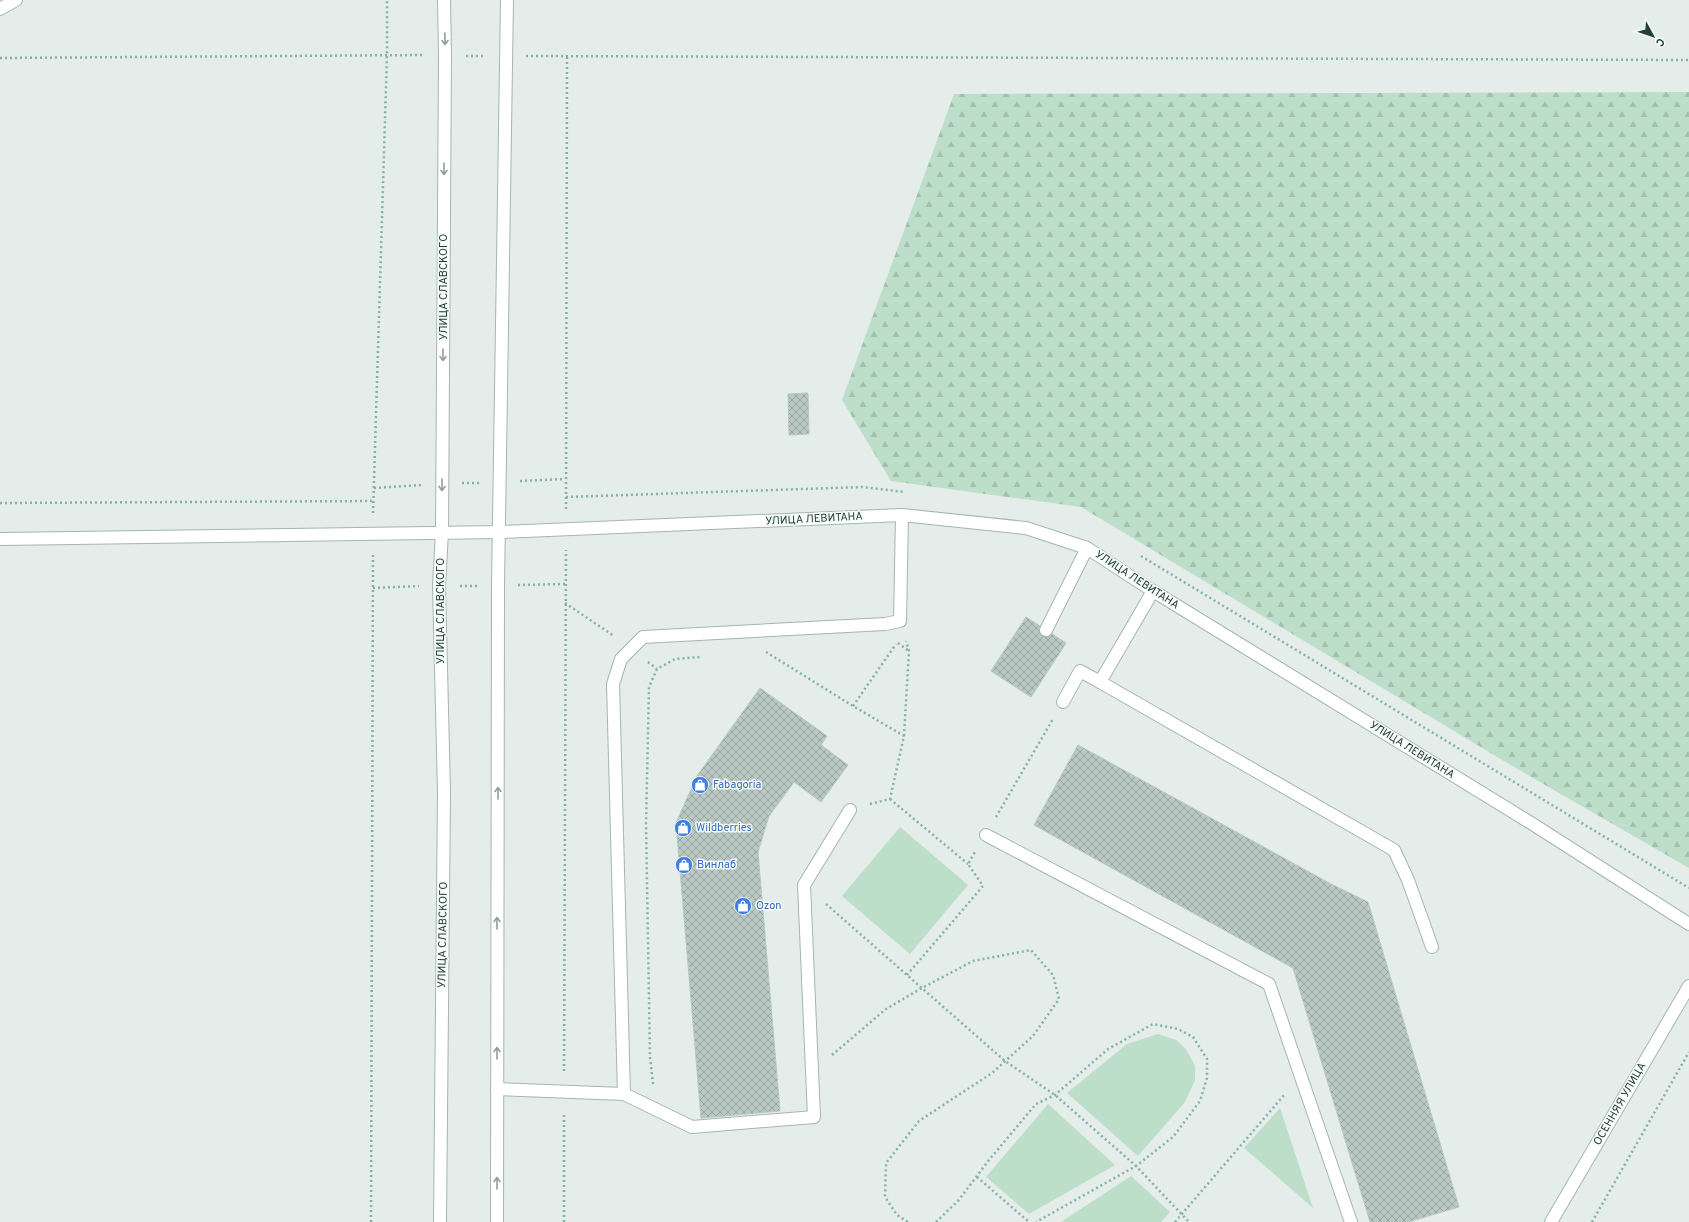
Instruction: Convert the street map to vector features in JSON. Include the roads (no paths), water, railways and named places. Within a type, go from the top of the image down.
[{"type":"street","points":[[0,9],[16,0]]},
{"type":"street","name":"УЛИЦА СЛАВСКОГО","points":[[440,1222],[444,791],[439,586],[442,532],[445,55],[444,0]]},
{"type":"street","points":[[497,1222],[498,586],[507,0]]},
{"type":"street","points":[[624,1094],[613,684],[621,659],[643,637],[885,624],[900,621],[902,515]]},
{"type":"street","name":"УЛИЦА ЛЕВИТАНА","points":[[0,539],[500,532],[902,515],[1026,528],[1087,548],[1152,591],[1524,819],[1689,924]]},
{"type":"street","points":[[1046,630],[1087,548]]},
{"type":"street","points":[[1100,682],[1152,591]]},
{"type":"street","points":[[1064,702],[1080,671],[1394,850],[1410,887],[1432,947]]},
{"type":"street","points":[[497,1088],[624,1094],[692,1127],[814,1117],[804,885],[850,810]]},
{"type":"street","points":[[986,835],[1269,984],[1351,1222]]},
{"type":"street","name":"ОСЕННЯЯ УЛИЦА","points":[[1551,1222],[1689,986]]},
{"type":"place","name":"Fabagoria","points":[[700,785]]},
{"type":"place","name":"Wildberries","points":[[683,828]]},
{"type":"place","name":"Винлаб","points":[[684,865]]},
{"type":"place","name":"Ozon","points":[[743,906]]}]
